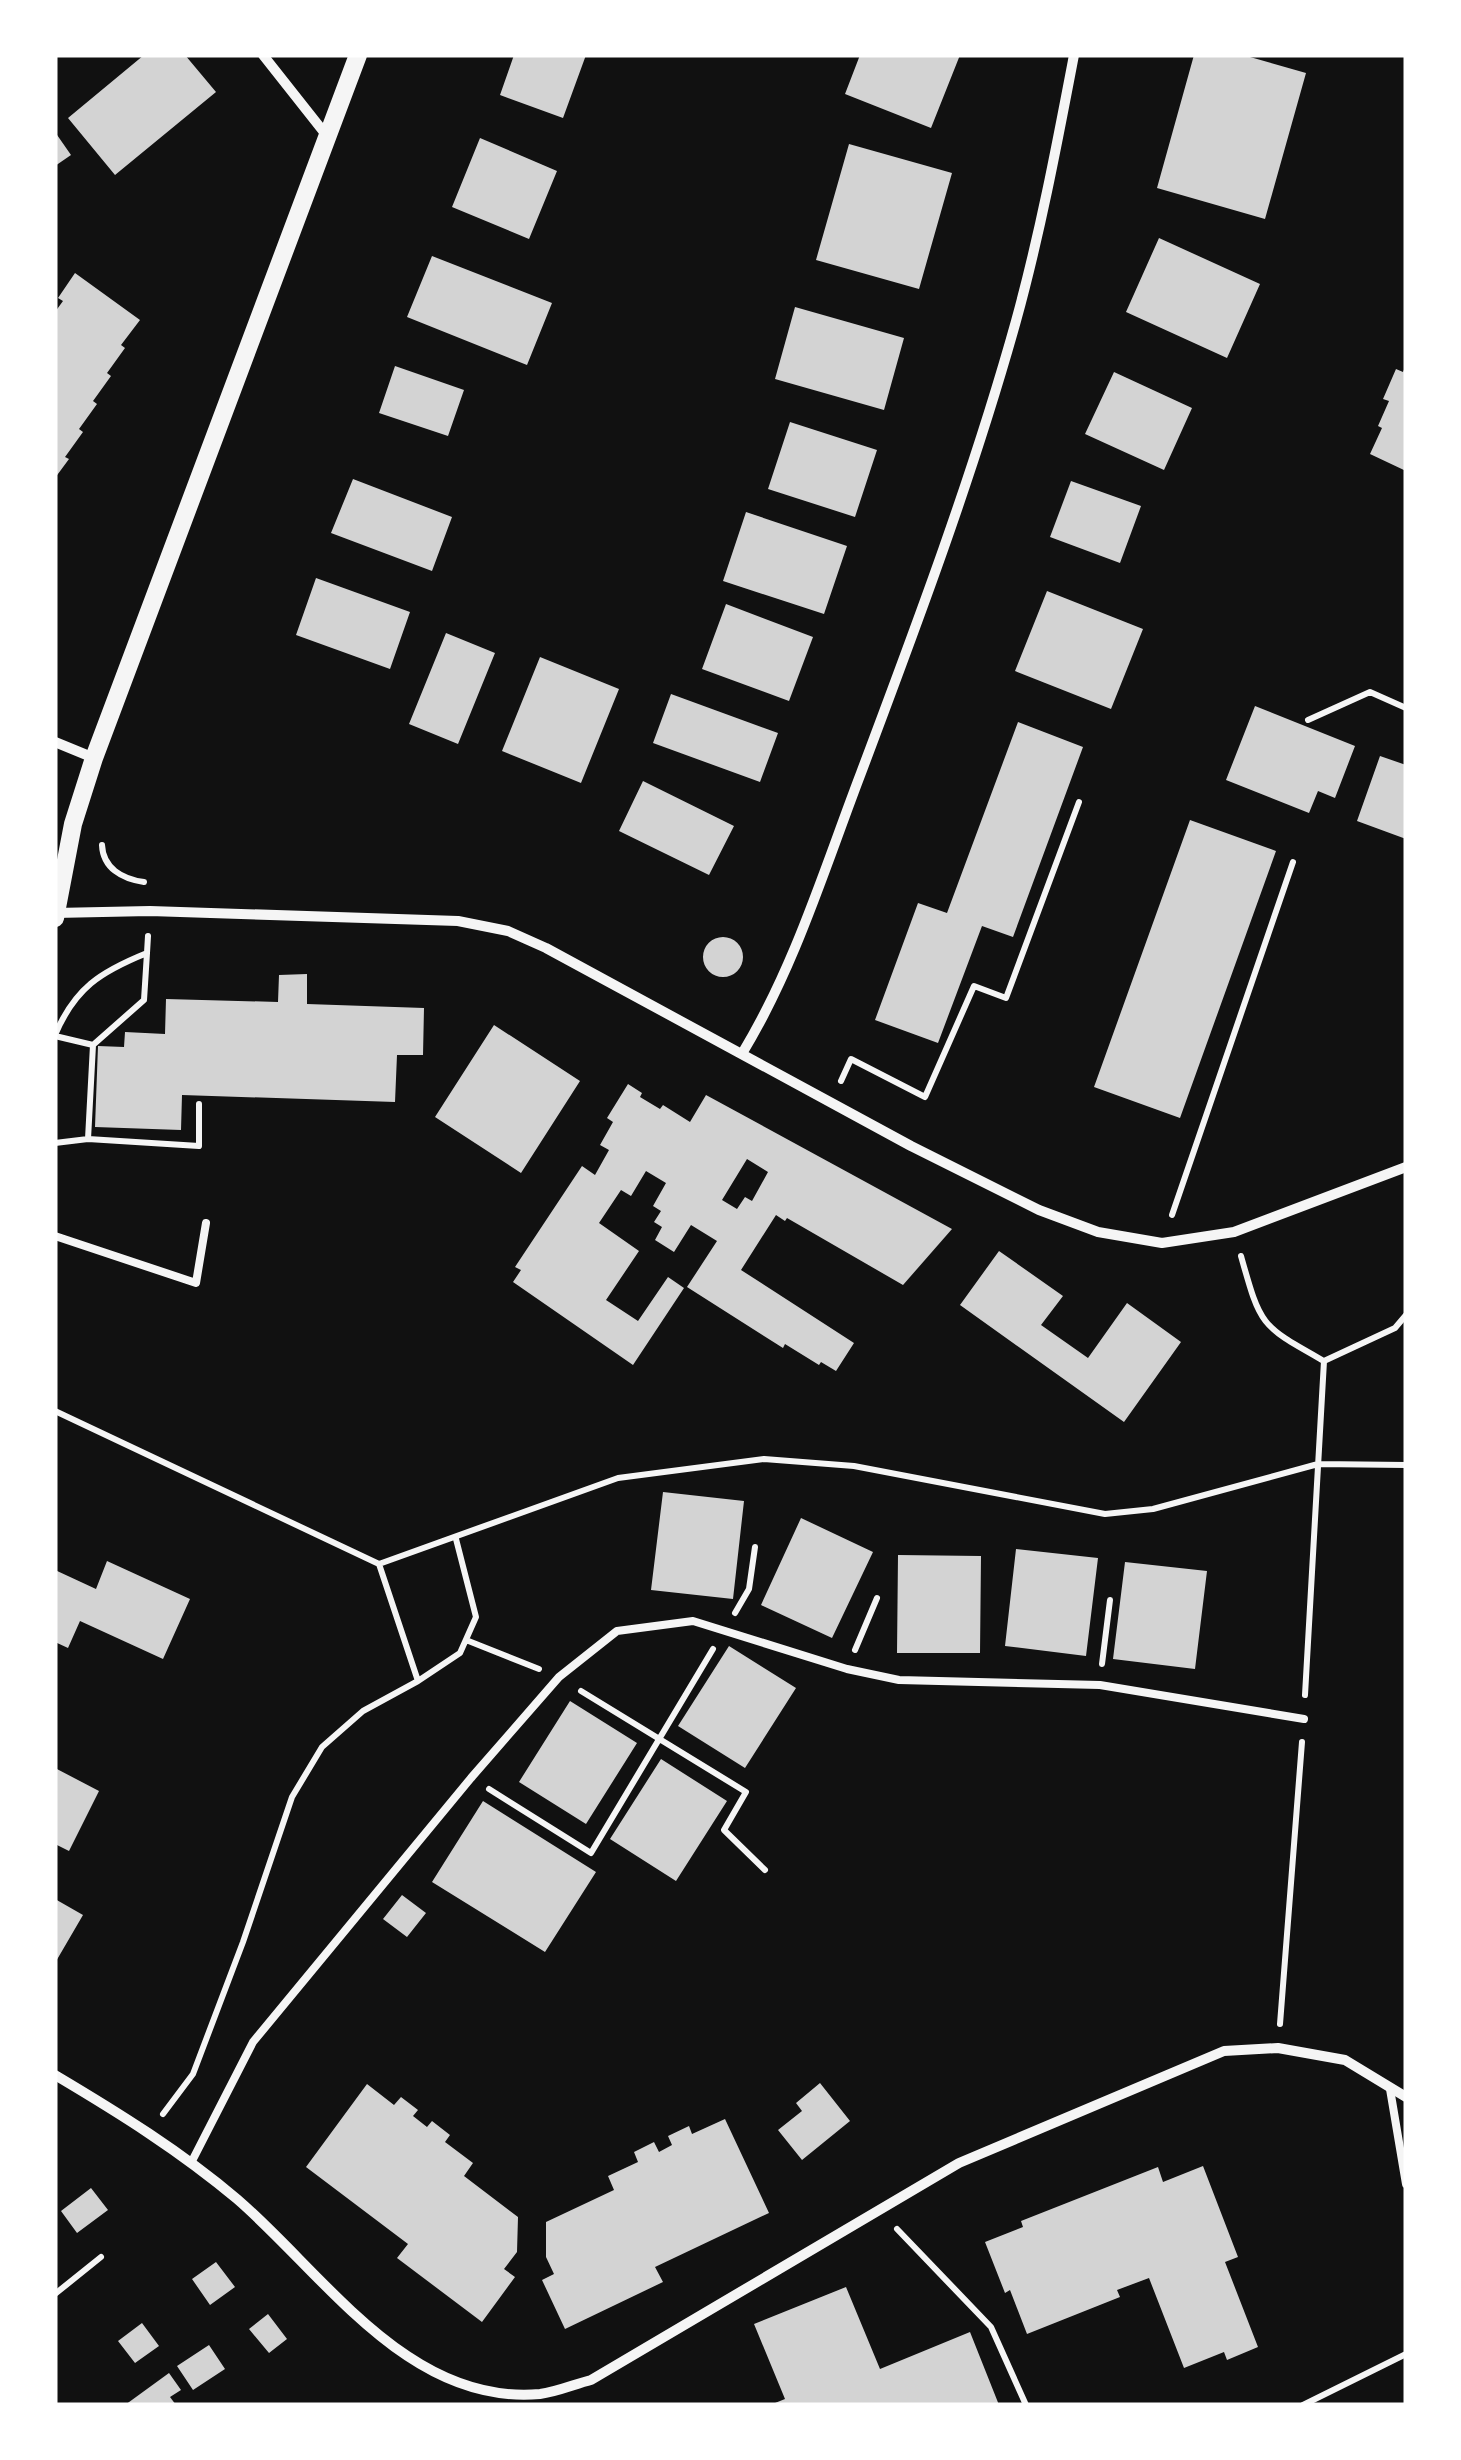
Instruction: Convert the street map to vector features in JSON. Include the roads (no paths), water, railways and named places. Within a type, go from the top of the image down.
[{"type":"street","points":[[263,55],[327,136]]},
{"type":"street","points":[[358,55],[94,758],[74,824],[56,914],[150,911],[458,921],[508,931],[743,1052],[911,1146],[1038,1210],[1098,1232],[1162,1243],[1234,1232],[1406,1167]]},
{"type":"street","points":[[743,1052],[795,944],[912,639],[979,444],[1016,320],[1050,180],[1074,55]]},
{"type":"street","points":[[55,742],[94,758]]},
{"type":"street","points":[[55,2076],[150,2131],[238,2200],[393,2349],[446,2377],[496,2394],[543,2394],[591,2380],[959,2163],[1224,2051],[1278,2048],[1346,2060],[1406,2097]]},
{"type":"lane","points":[[55,1236],[196,1282],[206,1223]]},
{"type":"lane","points":[[191,2164],[253,2042],[559,1677],[617,1631],[693,1621],[847,1669],[900,1680],[1100,1685],[1304,1719]]},
{"type":"lane","points":[[1390,2089],[1406,2184]]}]
